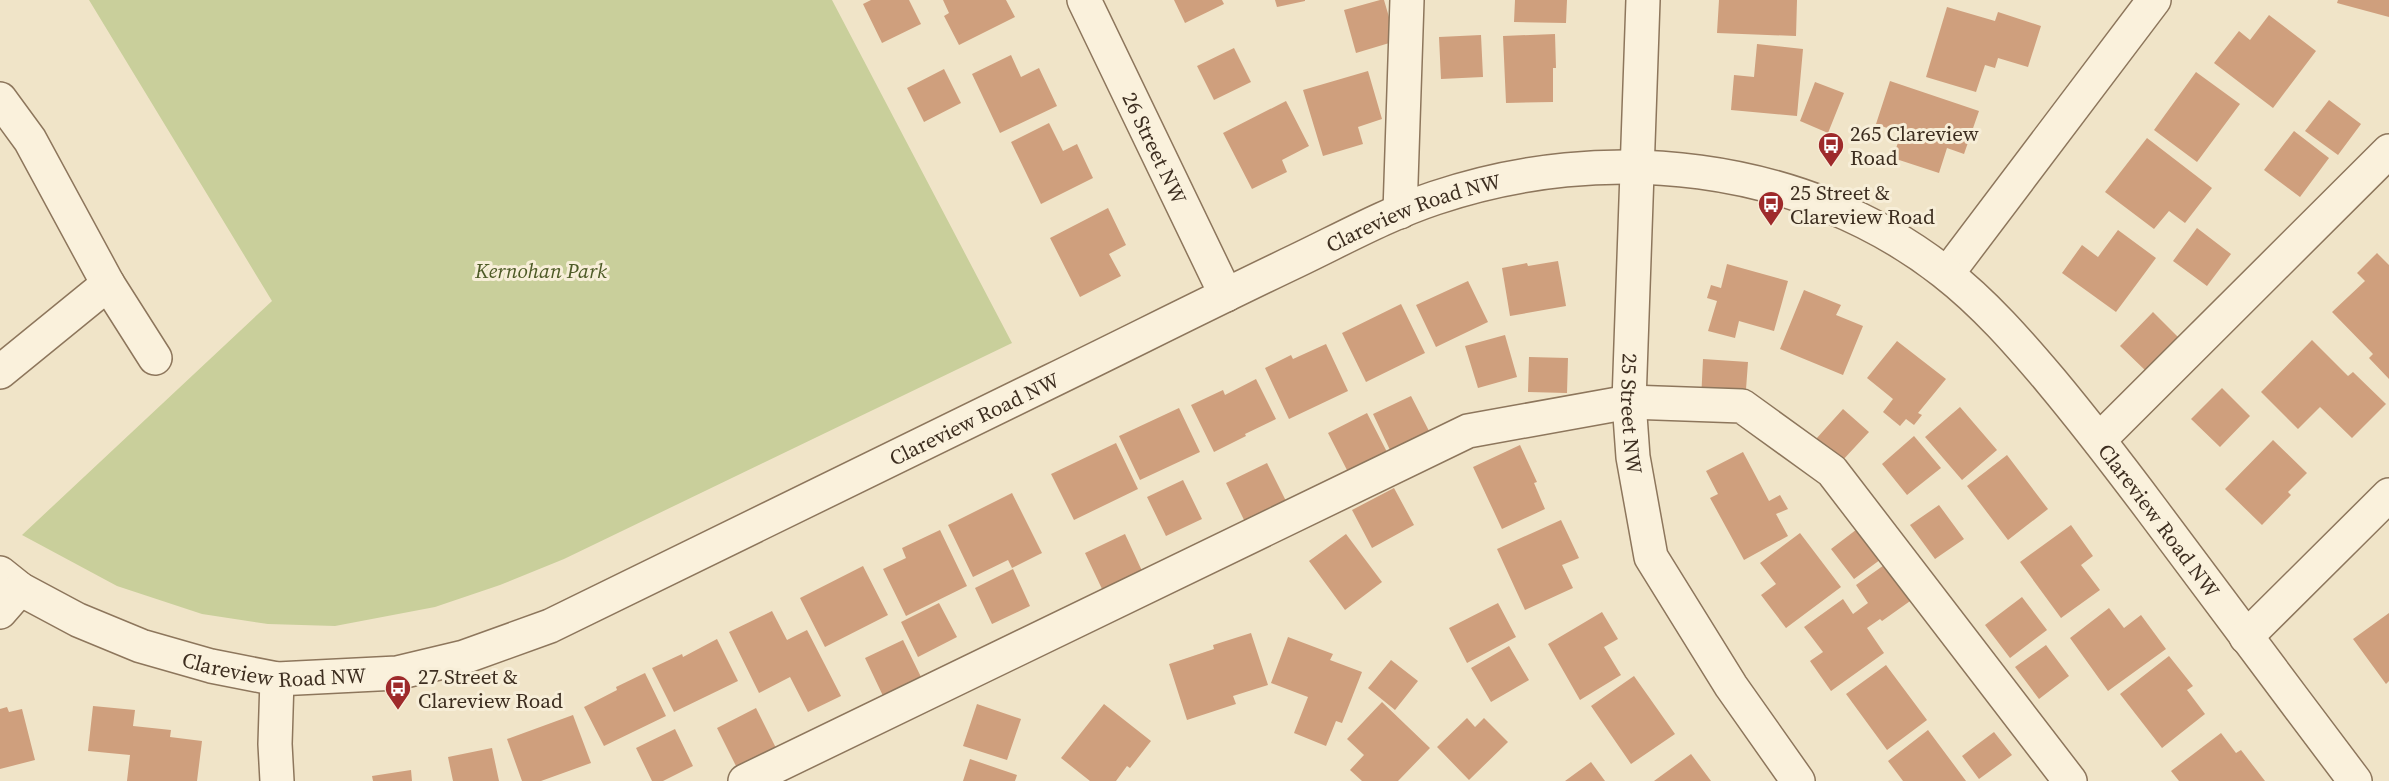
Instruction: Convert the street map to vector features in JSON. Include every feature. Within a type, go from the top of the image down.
[{"type":"street","name":"26 Street NW","points":[[1084,0],[1226,295]]},
{"type":"street","points":[[1400,212],[1407,0]]},
{"type":"street","name":"25 Street NW","points":[[1643,0],[1629,402],[1633,457],[1651,557],[1731,686],[1798,781]]},
{"type":"street","points":[[1947,274],[2154,0]]},
{"type":"street","points":[[0,99],[30,140],[108,284],[155,357]]},
{"type":"street","points":[[2099,440],[2389,151]]},
{"type":"street","name":"Clareview Road NW","points":[[7,591],[141,646],[211,666],[278,679],[397,673],[464,657],[550,626],[1226,295],[1433,198],[1527,175],[1583,169],[1686,169],[1738,177],[1788,190],[1837,208],[1883,231],[1947,274],[1980,302],[2010,333],[2099,440],[2355,781]]},
{"type":"street","points":[[0,372],[108,284]]},
{"type":"street","points":[[744,781],[1468,431],[1629,402],[1742,406],[1832,471],[2070,781]]},
{"type":"street","points":[[2246,637],[2389,495]]},
{"type":"street","points":[[277,781],[275,744],[278,679]]},
{"type":"green space","name":"Kernohan Park","points":[[89,0],[832,0],[1012,343],[564,559],[500,585],[435,607],[335,626],[268,624],[202,614],[117,586],[22,535],[272,301]]},
{"type":"building","points":[[871,0],[909,0],[921,24],[882,43],[863,4]]},
{"type":"building","points":[[943,0],[1006,0],[1015,17],[959,45],[944,16],[949,13]]},
{"type":"building","points":[[1174,0],[1222,0],[1224,4],[1185,23]]},
{"type":"building","points":[[1275,0],[1305,0],[1305,1],[1277,7]]},
{"type":"building","points":[[1384,0],[1396,41],[1356,53],[1344,10]]},
{"type":"building","points":[[1515,0],[1567,0],[1566,23],[1514,22]]},
{"type":"building","points":[[1719,0],[1797,0],[1796,36],[1717,33]]},
{"type":"building","points":[[2338,0],[2389,0],[2389,17],[2337,3]]},
{"type":"building","points":[[1947,7],[1995,21],[1998,12],[2041,26],[2028,67],[1998,58],[1995,68],[1985,65],[1976,92],[1926,77]]},
{"type":"building","points":[[2269,15],[2316,51],[2273,108],[2214,63],[2239,31],[2250,40]]},
{"type":"building","points":[[1555,34],[1556,68],[1553,68],[1553,102],[1506,103],[1503,36]]},
{"type":"building","points":[[1481,35],[1483,77],[1441,79],[1439,37]]},
{"type":"building","points":[[1757,44],[1803,49],[1797,116],[1731,110],[1734,75],[1754,77]]},
{"type":"building","points":[[1234,48],[1251,82],[1214,100],[1197,66]]},
{"type":"building","points":[[1011,55],[1021,77],[1039,68],[1057,106],[1000,133],[972,74]]},
{"type":"building","points":[[944,69],[961,103],[924,122],[907,88]]},
{"type":"building","points":[[1368,71],[1382,119],[1358,127],[1363,144],[1323,156],[1303,90]]},
{"type":"building","points":[[2196,72],[2240,104],[2197,162],[2154,130]]},
{"type":"building","points":[[1890,81],[1979,111],[1964,154],[1947,148],[1939,173],[1893,158],[1901,133],[1876,124]]},
{"type":"building","points":[[1815,82],[1844,93],[1828,133],[1800,121]]},
{"type":"building","points":[[2329,100],[2361,124],[2338,155],[2305,131]]},
{"type":"building","points":[[1286,101],[1309,146],[1282,160],[1287,172],[1252,189],[1223,133]]},
{"type":"building","points":[[1049,123],[1063,151],[1077,144],[1093,178],[1041,204],[1011,142]]},
{"type":"building","points":[[2294,131],[2329,158],[2300,197],[2264,170]]},
{"type":"building","points":[[2147,138],[2212,188],[2185,223],[2169,211],[2154,229],[2105,192]]},
{"type":"building","points":[[1108,208],[1126,245],[1109,254],[1121,276],[1080,297],[1050,238]]},
{"type":"building","points":[[2197,228],[2231,254],[2207,286],[2173,261]]},
{"type":"building","points":[[2118,230],[2156,258],[2116,312],[2062,273],[2082,245],[2098,257]]},
{"type":"building","points":[[2377,253],[2389,265],[2389,379],[2369,358],[2373,354],[2332,312],[2365,281],[2357,273]]},
{"type":"building","points":[[1558,261],[1566,306],[1510,316],[1502,268],[1527,263],[1528,266]]},
{"type":"building","points":[[1727,264],[1788,281],[1774,331],[1739,321],[1735,338],[1708,331],[1717,301],[1707,298],[1711,285],[1721,288]]},
{"type":"building","points":[[1468,281],[1488,322],[1436,347],[1416,305]]},
{"type":"building","points":[[1804,290],[1841,305],[1836,315],[1863,326],[1843,375],[1780,349]]},
{"type":"building","points":[[1401,304],[1425,353],[1366,382],[1342,333]]},
{"type":"building","points":[[2153,312],[2180,339],[2148,373],[2120,346]]},
{"type":"building","points":[[1505,335],[1517,377],[1478,388],[1465,346]]},
{"type":"building","points":[[2312,340],[2348,376],[2353,372],[2386,404],[2352,438],[2320,407],[2298,429],[2261,392]]},
{"type":"building","points":[[1897,341],[1946,379],[1918,413],[1922,415],[1914,425],[1906,419],[1900,426],[1883,412],[1893,399],[1867,378]]},
{"type":"building","points":[[1326,344],[1348,391],[1289,419],[1265,368],[1291,355],[1293,359]]},
{"type":"building","points":[[1529,357],[1568,358],[1567,393],[1528,392]]},
{"type":"building","points":[[1703,359],[1748,362],[1745,403],[1701,401]]},
{"type":"building","points":[[1256,379],[1276,419],[1214,452],[1191,405],[1223,390],[1225,395]]},
{"type":"building","points":[[2222,388],[2250,416],[2220,447],[2191,419]]},
{"type":"building","points":[[1411,396],[1429,431],[1390,450],[1373,414]]},
{"type":"building","points":[[1960,407],[1997,450],[1962,480],[1925,437]]},
{"type":"building","points":[[1179,408],[1200,452],[1140,480],[1119,436]]},
{"type":"building","points":[[1843,409],[1869,432],[1841,462],[1816,439]]},
{"type":"building","points":[[1367,413],[1387,452],[1348,472],[1328,433]]},
{"type":"building","points":[[1914,436],[1941,468],[1907,495],[1882,464]]},
{"type":"building","points":[[2273,440],[2307,473],[2288,492],[2291,495],[2262,525],[2225,489]]},
{"type":"building","points":[[1116,443],[1138,489],[1074,520],[1051,474]]},
{"type":"building","points":[[1520,445],[1537,482],[1534,483],[1545,509],[1502,529],[1473,467]]},
{"type":"building","points":[[1743,452],[1769,501],[1780,495],[1788,509],[1776,514],[1788,536],[1744,560],[1710,498],[1718,494],[1706,471]]},
{"type":"building","points":[[2007,455],[2048,509],[2008,540],[1967,486]]},
{"type":"building","points":[[1267,463],[1286,501],[1245,522],[1226,483]]},
{"type":"building","points":[[1183,480],[1202,519],[1166,536],[1147,497]]},
{"type":"building","points":[[1394,488],[1414,525],[1372,548],[1352,510]]},
{"type":"building","points":[[1012,493],[1042,553],[1012,568],[1008,560],[973,577],[948,525]]},
{"type":"building","points":[[1939,505],[1964,539],[1935,559],[1910,525]]},
{"type":"building","points":[[1561,520],[1579,558],[1562,565],[1573,588],[1525,610],[1497,549]]},
{"type":"building","points":[[1865,523],[1888,554],[1854,579],[1831,549]]},
{"type":"building","points":[[2071,525],[2093,556],[2081,565],[2100,590],[2061,618],[2020,562]]},
{"type":"building","points":[[940,530],[967,586],[906,616],[883,569],[906,558],[902,548]]},
{"type":"building","points":[[1800,533],[1841,587],[1786,628],[1761,595],[1776,584],[1760,563]]},
{"type":"building","points":[[1125,534],[1143,573],[1103,591],[1085,553]]},
{"type":"building","points":[[1346,534],[1382,582],[1345,610],[1309,561]]},
{"type":"building","points":[[1894,558],[1920,594],[1882,621],[1880,619],[1867,628],[1884,653],[1831,691],[1810,661],[1823,652],[1804,627],[1843,599],[1853,614],[1868,603],[1856,585]]},
{"type":"building","points":[[863,566],[888,615],[825,647],[800,598]]},
{"type":"building","points":[[1013,569],[1030,606],[992,624],[975,588]]},
{"type":"building","points":[[2022,597],[2047,630],[2010,658],[1985,625]]},
{"type":"building","points":[[939,603],[957,637],[918,657],[901,622]]},
{"type":"building","points":[[1498,603],[1516,637],[1467,663],[1449,628]]},
{"type":"building","points":[[2109,608],[2124,628],[2141,615],[2166,649],[2108,691],[2070,638]]},
{"type":"building","points":[[772,611],[787,640],[807,630],[841,696],[808,712],[790,677],[759,693],[729,632]]},
{"type":"building","points":[[1602,612],[1618,639],[1604,647],[1621,675],[1580,700],[1548,644]]},
{"type":"building","points":[[2389,613],[2389,681],[2386,684],[2353,639]]},
{"type":"building","points":[[1251,633],[1268,685],[1233,696],[1236,704],[1187,720],[1169,664],[1214,649],[1213,645]]},
{"type":"building","points":[[1288,637],[1333,654],[1330,660],[1362,672],[1342,723],[1336,721],[1326,746],[1294,733],[1308,697],[1271,683]]},
{"type":"building","points":[[717,639],[738,681],[674,712],[652,668],[682,654],[683,657]]},
{"type":"building","points":[[903,640],[922,679],[884,698],[865,658]]},
{"type":"building","points":[[2046,645],[2069,676],[2039,699],[2015,667]]},
{"type":"building","points":[[1509,646],[1529,680],[1491,702],[1471,668]]},
{"type":"building","points":[[2169,656],[2193,686],[2187,690],[2205,714],[2162,748],[2120,694]]},
{"type":"building","points":[[1391,660],[1418,681],[1395,710],[1368,688]]},
{"type":"building","points":[[1886,665],[1927,720],[1887,750],[1846,694]]},
{"type":"building","points":[[645,673],[666,716],[604,746],[584,707],[617,690],[616,687]]},
{"type":"building","points":[[1634,676],[1675,734],[1631,764],[1591,706]]},
{"type":"building","points":[[1382,702],[1430,748],[1398,781],[1362,781],[1350,770],[1364,755],[1347,739]]},
{"type":"building","points":[[977,704],[1021,719],[1007,760],[963,746]]},
{"type":"building","points":[[1104,704],[1151,741],[1130,768],[1127,766],[1116,781],[1090,781],[1061,758]]},
{"type":"building","points":[[93,706],[135,710],[133,726],[171,730],[170,737],[202,741],[197,781],[127,781],[130,755],[88,751]]},
{"type":"building","points":[[7,707],[9,712],[22,709],[35,760],[0,769],[0,709]]},
{"type":"building","points":[[756,708],[777,750],[738,770],[717,728]]},
{"type":"building","points":[[573,715],[591,763],[541,781],[522,781],[507,739]]},
{"type":"building","points":[[1467,718],[1475,727],[1484,718],[1508,742],[1469,780],[1437,747]]},
{"type":"building","points":[[675,729],[693,766],[663,781],[652,781],[636,748]]},
{"type":"building","points":[[1928,730],[1966,781],[1903,781],[1888,761]]},
{"type":"building","points":[[1994,732],[2012,755],[1979,779],[1962,756]]},
{"type":"building","points":[[2221,733],[2236,753],[2241,750],[2265,781],[2179,781],[2171,771]]},
{"type":"building","points":[[492,748],[499,781],[453,781],[448,757]]},
{"type":"building","points":[[1691,754],[1711,781],[1654,781]]},
{"type":"building","points":[[970,759],[1017,775],[1015,781],[963,781]]},
{"type":"building","points":[[1591,762],[1605,781],[1565,781]]},
{"type":"building","points":[[411,770],[412,781],[373,781],[372,776]]},
{"type":"place","name":"265 Clareview Road","points":[[1831,168]]},
{"type":"place","name":"25 Street & Clareview Road","points":[[1771,227]]},
{"type":"place","name":"27 Street & Clareview Road","points":[[398,711]]}]
